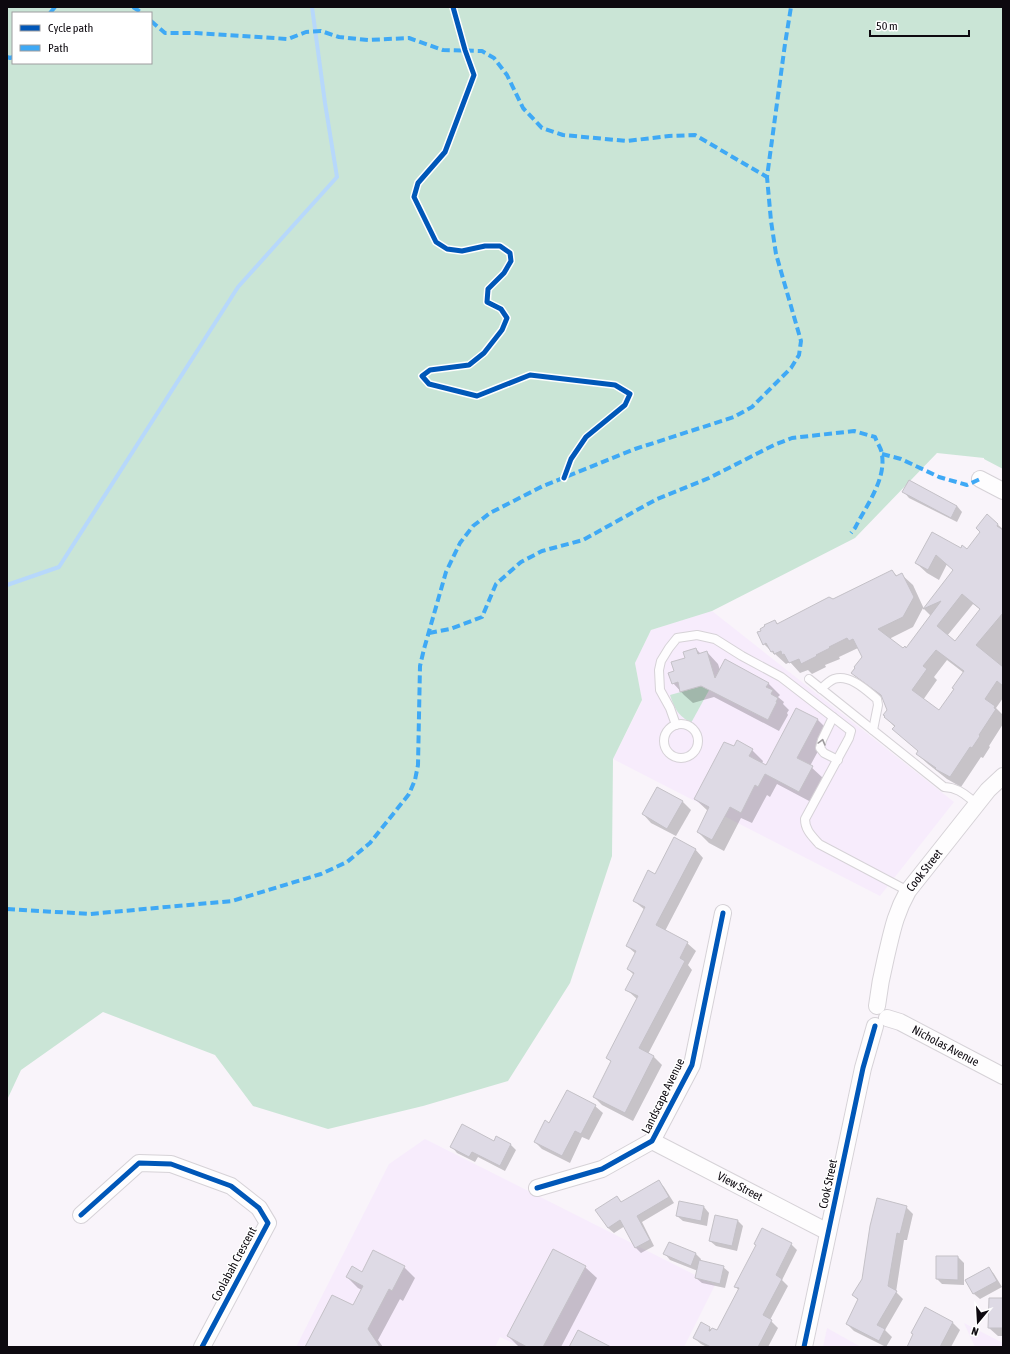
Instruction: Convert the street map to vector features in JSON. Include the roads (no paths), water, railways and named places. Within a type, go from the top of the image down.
[{"type":"street","points":[[980,479],[1003,491]]},
{"type":"street","points":[[1003,767],[1003,773]]},
{"type":"street","name":"Cook Street","points":[[804,1347],[862,1068],[880,1017],[879,988],[894,921],[899,907],[908,891],[988,790],[1003,776]]},
{"type":"street","name":"Landscape Avenue","points":[[537,1188],[602,1169],[652,1141],[692,1065],[723,913]]},
{"type":"street","name":"Nicholas Avenue","points":[[880,1017],[900,1022],[1003,1076]]},
{"type":"street","name":"View Street","points":[[652,1141],[828,1232]]},
{"type":"street","name":"Coolabah Crescent","points":[[81,1215],[139,1163],[171,1164],[231,1186],[260,1208],[268,1223],[202,1347]]},
{"type":"lane","points":[[676,725],[670,708],[660,690],[659,670],[661,661],[677,638],[697,635],[715,639],[780,677],[851,731],[838,760],[805,819],[805,824],[810,834],[819,844],[908,891]]},
{"type":"lane","points":[[821,688],[829,682],[841,678],[852,681],[877,699],[878,705],[873,730]]},
{"type":"lane","points":[[810,679],[944,787],[952,787],[956,789],[977,804]]},
{"type":"lane","points":[[833,717],[822,740],[820,748],[824,753],[838,760]]},
{"type":"lane","points":[[676,725],[688,726],[693,729],[698,740],[698,745],[691,755],[680,758],[674,757],[670,754],[664,743],[667,732],[676,725]]},
{"type":"waterway","points":[[7,585],[59,567],[238,287],[337,177],[312,7]]}]
